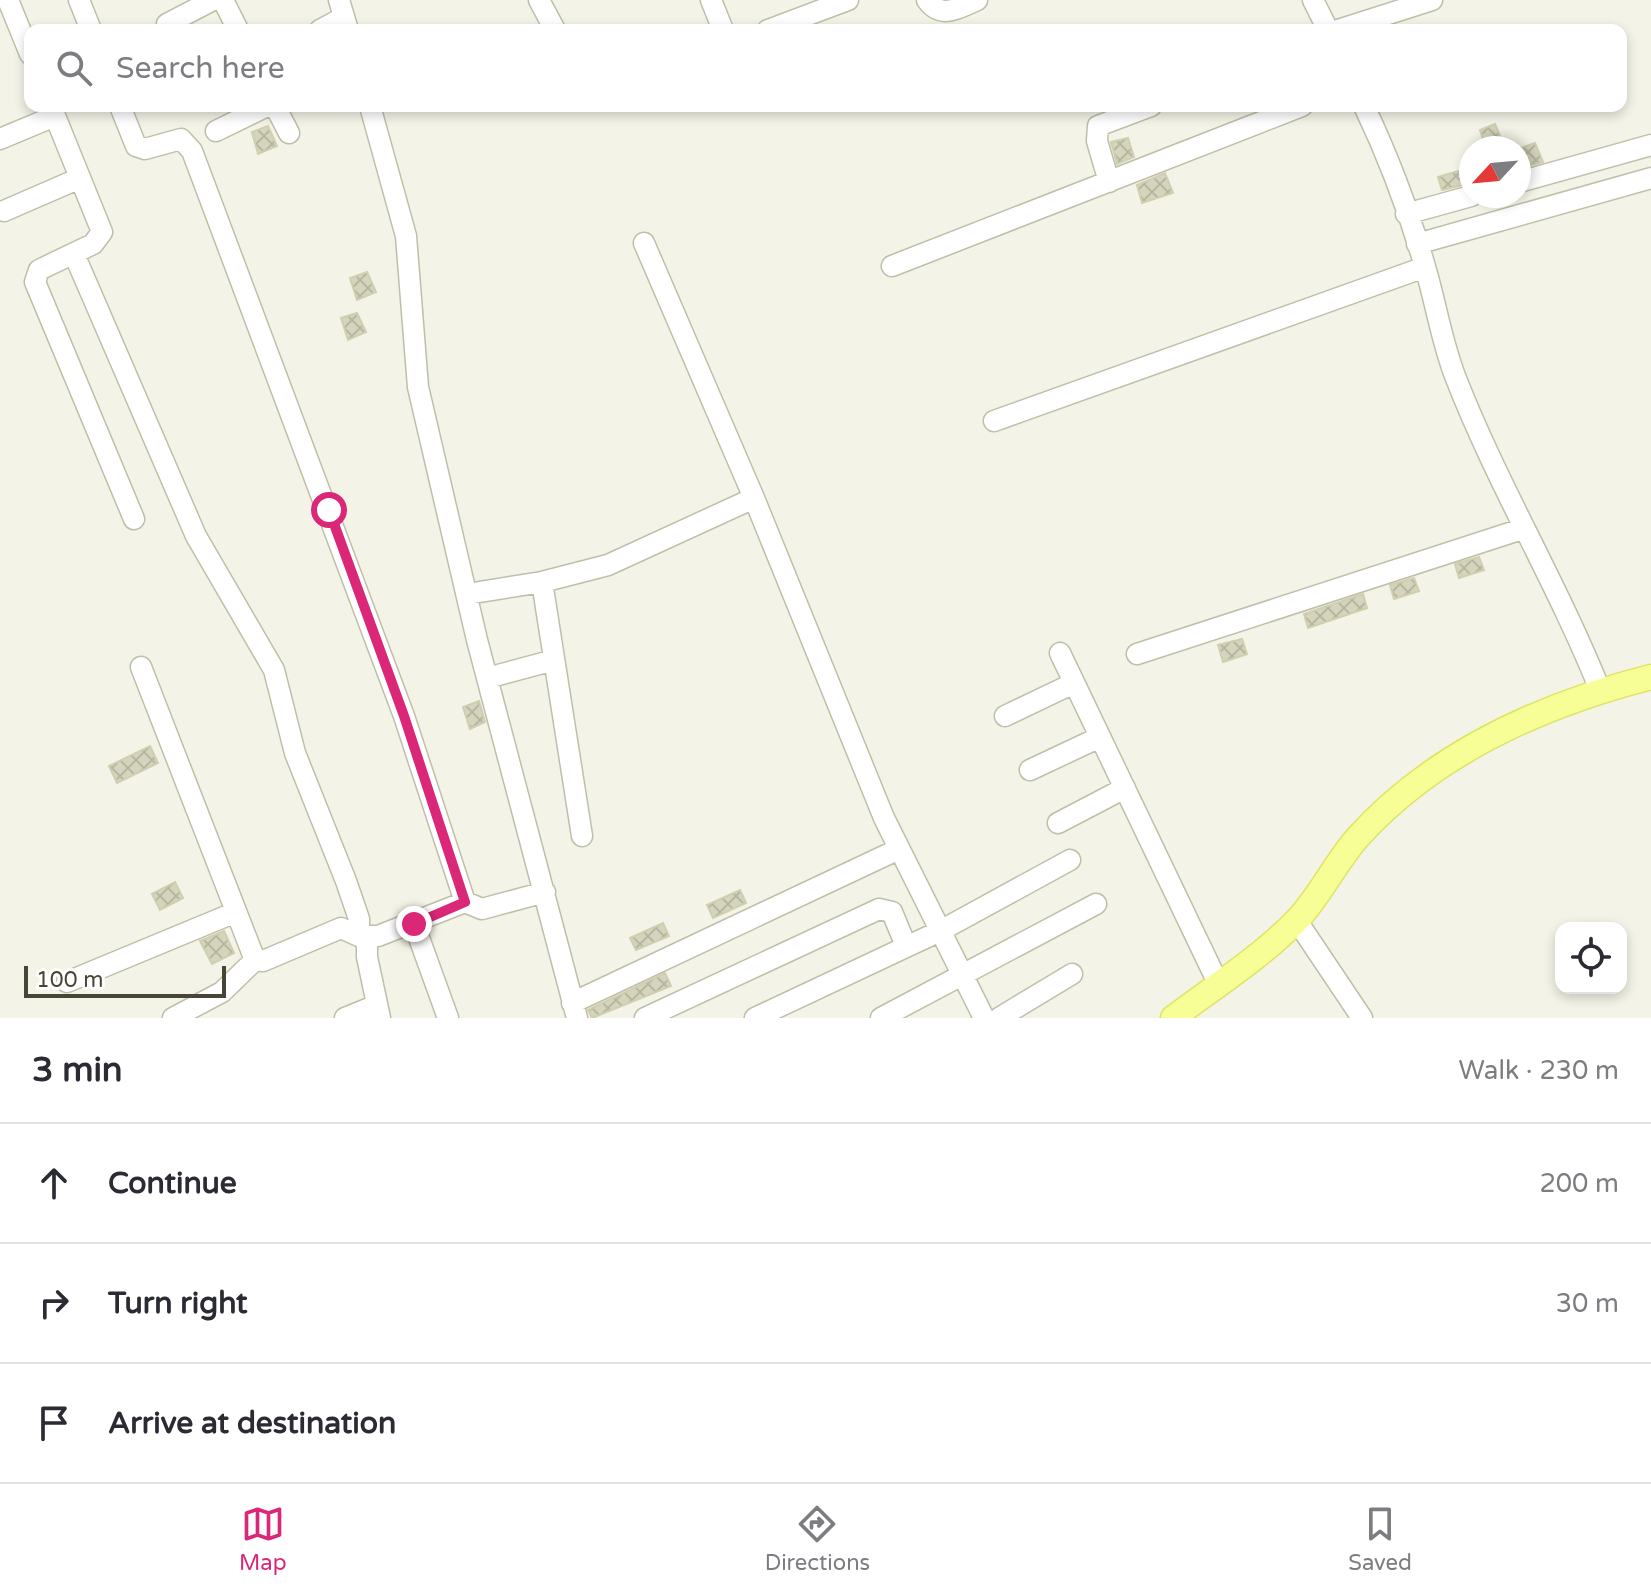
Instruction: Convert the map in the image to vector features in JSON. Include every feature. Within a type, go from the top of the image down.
[{"type":"main road","points":[[1173,1018],[1297,921],[1354,841],[1408,790],[1483,739],[1600,690],[1651,677]]},
{"type":"street","points":[[8,0],[24,39]]},
{"type":"street","points":[[79,0],[89,24]]},
{"type":"street","points":[[167,24],[213,0]]},
{"type":"street","points":[[223,0],[235,24]]},
{"type":"street","points":[[539,0],[552,24]]},
{"type":"street","points":[[711,0],[721,24]]},
{"type":"street","points":[[784,24],[848,0]]},
{"type":"street","points":[[927,0],[933,8],[944,12],[977,0]]},
{"type":"street","points":[[1313,0],[1325,24]]},
{"type":"street","points":[[1357,24],[1432,0]]},
{"type":"street","points":[[0,139],[51,112]]},
{"type":"street","points":[[53,112],[102,232],[98,241],[39,270],[35,282],[134,519]]},
{"type":"street","points":[[122,112],[136,146],[145,149],[181,139],[192,151],[404,716],[465,902]]},
{"type":"street","points":[[216,131],[255,112]]},
{"type":"street","points":[[278,112],[289,133]]},
{"type":"street","points":[[372,112],[406,236],[418,387],[487,678],[574,1010],[899,849]]},
{"type":"street","points":[[1109,182],[1097,141],[1098,126],[1135,112]]},
{"type":"street","points":[[892,266],[1287,112]]},
{"type":"street","points":[[1367,112],[1390,163],[1425,267],[1454,373],[1522,529],[1565,609],[1600,690]]},
{"type":"street","points":[[1531,179],[1651,145]]},
{"type":"street","points":[[4,211],[80,178]]},
{"type":"street","points":[[1417,244],[1651,178]]},
{"type":"street","points":[[1406,214],[1459,199]]},
{"type":"street","points":[[644,243],[754,498],[899,849],[983,1018]]},
{"type":"street","points":[[74,254],[196,536],[274,670],[295,753],[344,873],[363,937],[378,1011],[345,1018]]},
{"type":"street","points":[[994,421],[1425,267]]},
{"type":"street","points":[[467,594],[542,582],[608,565],[754,498]]},
{"type":"street","points":[[1137,654],[1522,529]]},
{"type":"street","points":[[542,582],[582,836]]},
{"type":"street","points":[[1060,653],[1218,983]]},
{"type":"street","points":[[487,678],[554,660]]},
{"type":"street","points":[[141,667],[194,795],[255,960]]},
{"type":"street","points":[[1005,716],[1074,683]]},
{"type":"street","points":[[1030,770],[1100,737]]},
{"type":"street","points":[[1058,823],[1125,788]]},
{"type":"street","points":[[755,1018],[940,931],[1070,860]]},
{"type":"street","points":[[255,960],[263,961],[341,928],[363,937],[414,924],[465,902],[482,909],[545,892]]},
{"type":"street","points":[[881,1018],[1096,904]]},
{"type":"street","points":[[645,1018],[879,909],[892,912],[906,946]]},
{"type":"street","points":[[67,982],[236,912]]},
{"type":"street","points":[[1297,921],[1362,1018]]},
{"type":"street","points":[[414,924],[448,1018]]},
{"type":"street","points":[[173,1018],[222,992],[255,960]]},
{"type":"street","points":[[999,1018],[1072,974]]},
{"type":"building","points":[[1495,124],[1500,136],[1482,136],[1480,130]]},
{"type":"building","points":[[268,126],[277,146],[258,154],[252,132]]},
{"type":"building","points":[[1128,138],[1134,157],[1117,164],[1111,142]]},
{"type":"building","points":[[1535,143],[1543,162],[1531,165],[1531,144]]},
{"type":"building","points":[[1459,171],[1459,186],[1442,190],[1438,177]]},
{"type":"building","points":[[1165,173],[1173,193],[1142,203],[1137,185]]},
{"type":"building","points":[[367,272],[376,292],[357,300],[350,278]]},
{"type":"building","points":[[357,313],[366,332],[348,340],[341,318]]},
{"type":"building","points":[[1479,557],[1484,570],[1459,578],[1455,564]]},
{"type":"building","points":[[1414,578],[1419,591],[1394,599],[1390,585]]},
{"type":"building","points":[[1363,594],[1367,608],[1308,628],[1304,614]]},
{"type":"building","points":[[1242,639],[1247,654],[1223,662],[1218,645]]},
{"type":"building","points":[[479,701],[485,722],[470,729],[463,707]]},
{"type":"building","points":[[150,746],[158,763],[117,783],[109,766]]},
{"type":"building","points":[[175,882],[183,898],[160,910],[152,894]]},
{"type":"building","points":[[740,890],[746,903],[713,918],[707,905]]},
{"type":"building","points":[[663,923],[669,936],[636,950],[630,938]]},
{"type":"building","points":[[224,931],[234,953],[212,964],[200,941]]},
{"type":"building","points":[[665,973],[671,986],[592,1018],[588,1010]]},
{"type":"route","points":[[329,510],[404,716],[465,902],[414,924]]}]
